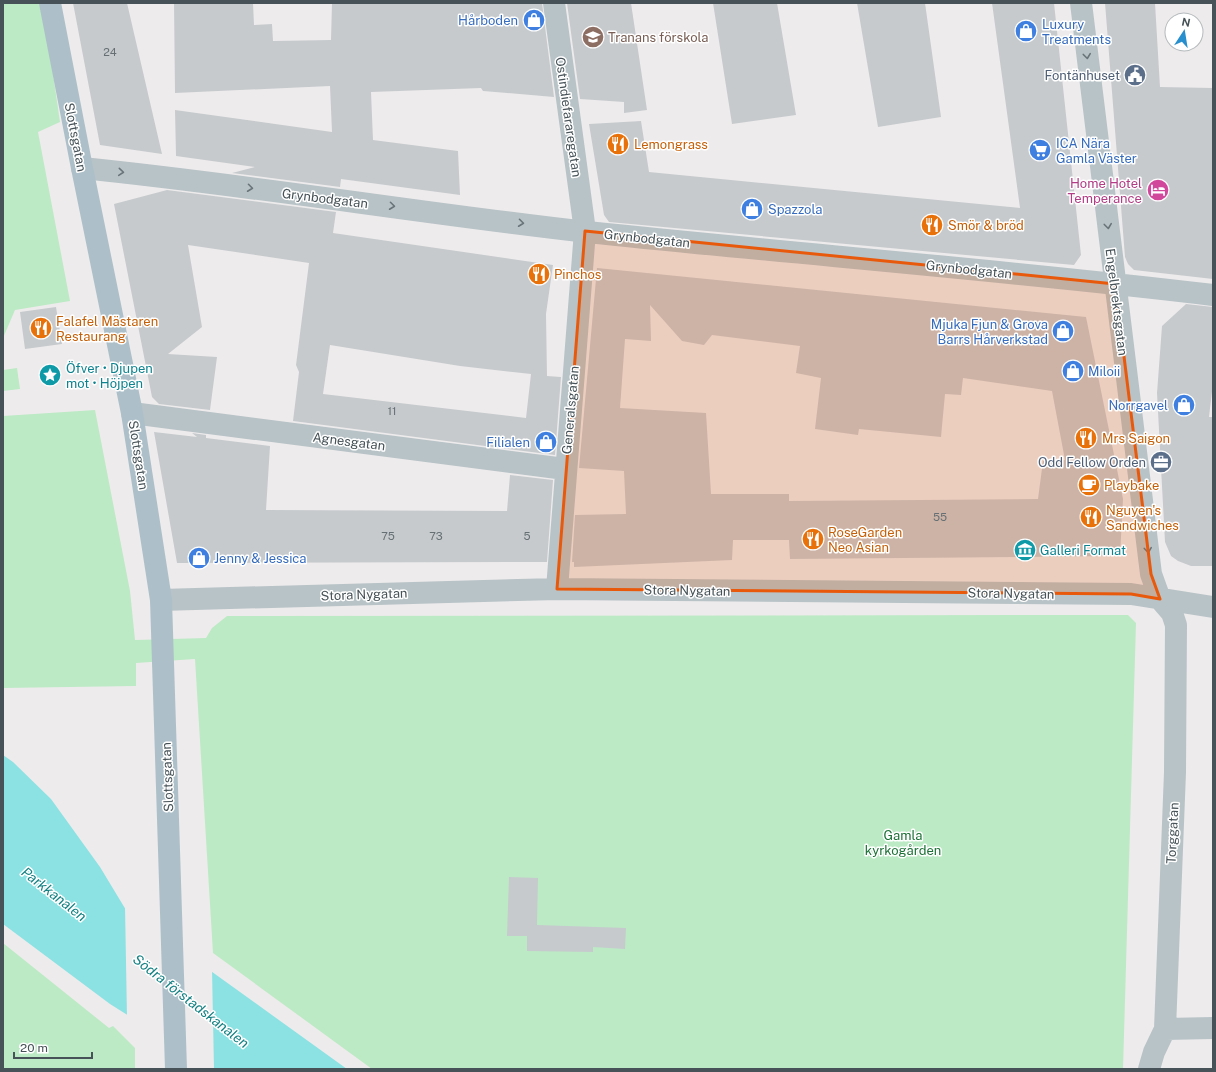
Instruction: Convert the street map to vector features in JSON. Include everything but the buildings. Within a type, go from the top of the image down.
[{"type":"main road","name":"Slottsgatan","points":[[50,3],[132,413],[161,600],[177,1068]]},
{"type":"street","name":"Ostindiefararegatan","points":[[554,3],[585,231]]},
{"type":"street","name":"Engelbrektsgatan","points":[[1081,3],[1151,574],[1160,599]]},
{"type":"street","name":"Grynbodgatan","points":[[82,168],[154,175],[585,231],[1213,295]]},
{"type":"street","name":"Generalsgatan","points":[[557,588],[565,469],[585,231]]},
{"type":"street","name":"Agnesgatan","points":[[132,413],[565,469]]},
{"type":"street","name":"Stora Nygatan","points":[[161,600],[557,588],[1131,594],[1213,607]]},
{"type":"street","name":"Torggatan","points":[[1149,1069],[1154,1052],[1165,1029],[1175,780],[1177,663],[1176,625],[1172,613],[1160,599]]},
{"type":"street","points":[[1165,1029],[1213,1028]]},
{"type":"highlighted area","points":[[585,231],[1115,284],[1151,574],[1160,599],[1131,594],[557,589]]},
{"type":"green space","points":[[3,3],[39,3],[49,46],[60,122],[38,132],[70,301],[15,310],[3,338]]},
{"type":"green space","points":[[17,368],[20,389],[3,391],[3,370]]},
{"type":"green space","name":"Gamla kyrkogården","points":[[95,410],[130,591],[135,640],[206,638],[212,628],[227,616],[1128,615],[1136,623],[1123,1069],[372,1069],[213,953],[195,659],[136,663],[136,686],[3,688],[3,416]]},
{"type":"green space","points":[[3,943],[109,1028],[113,1026],[135,1048],[135,1069],[3,1069]]},
{"type":"water","points":[[3,755],[13,762],[51,799],[100,867],[126,910],[347,1069],[213,1069],[110,1004],[3,924]]},
{"type":"pier","points":[[125,906],[212,970],[214,1069],[210,1069],[127,1017]]},
{"type":"place","name":"Hårboden","points":[[534,20]]},
{"type":"place","name":"Luxury Treatments","points":[[1026,31]]},
{"type":"place","name":"Tranans förskola","points":[[593,37]]},
{"type":"place","name":"Fontänhuset","points":[[1135,75]]},
{"type":"place","name":"Lemongrass","points":[[618,144]]},
{"type":"place","name":"ICA Nära Gamla Väster","points":[[1040,150]]},
{"type":"place","name":"Home Hotel Temperance","points":[[1158,190]]},
{"type":"place","name":"Spazzola","points":[[752,209]]},
{"type":"place","name":"Smör & bröd","points":[[932,225]]},
{"type":"place","name":"Pinchos","points":[[539,274]]},
{"type":"place","name":"Falafel Mästaren Restaurang","points":[[41,328]]},
{"type":"place","name":"Mjuka Fjun & Grova Barrs Hårverkstad","points":[[1063,331]]},
{"type":"place","name":"Miloii","points":[[1073,371]]},
{"type":"place","name":"Öfver • Djupen mot • Höjpen","points":[[50,375]]},
{"type":"place","name":"Norrgavel","points":[[1184,405]]},
{"type":"place","name":"Mrs Saigon","points":[[1086,438]]},
{"type":"place","name":"Filialen","points":[[546,442]]},
{"type":"place","name":"Odd Fellow Orden","points":[[1161,462]]},
{"type":"place","name":"Playbake","points":[[1089,485]]},
{"type":"place","name":"Nguyen's Sandwiches","points":[[1091,517]]},
{"type":"place","name":"RoseGarden Neo Asian","points":[[813,539]]},
{"type":"place","name":"Galleri Format","points":[[1025,550]]},
{"type":"place","name":"Jenny & Jessica","points":[[199,558]]},
{"type":"water label","name":"Parkkanalen","points":[[54,894]]},
{"type":"water label","name":"Södra förstadskanalen","points":[[191,1001]]}]
